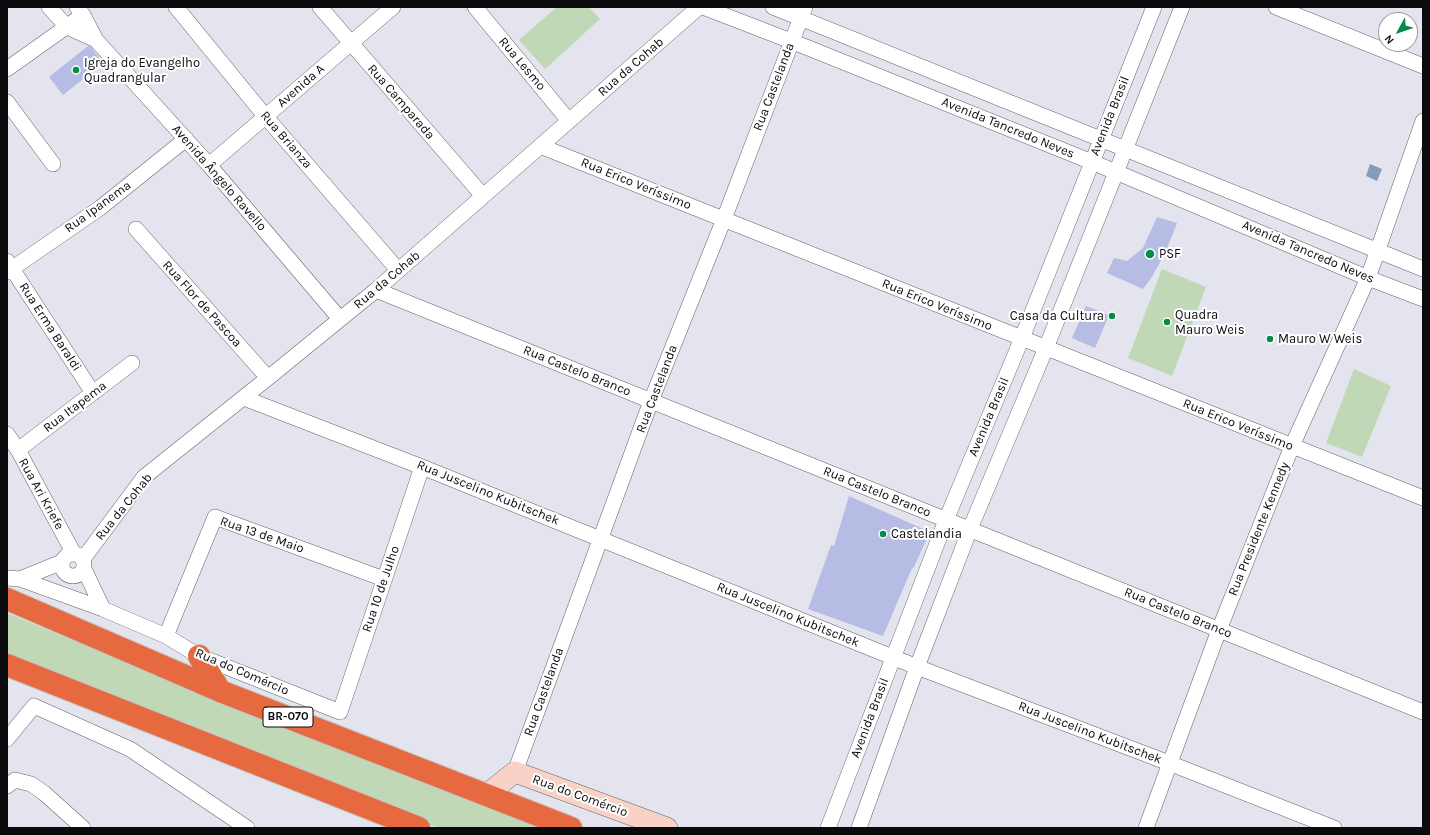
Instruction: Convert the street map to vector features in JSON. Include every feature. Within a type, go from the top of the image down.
[{"type":"highway","name":"BR-070","points":[[7,599],[220,691],[571,828]]},
{"type":"highway","points":[[199,656],[220,691]]},
{"type":"highway","points":[[7,665],[382,820],[419,828]]},
{"type":"street","name":"Avenida Ângelo Ravello","points":[[49,7],[67,27],[96,40]]},
{"type":"street","name":"Rua Brianza","points":[[176,7],[265,116],[398,270]]},
{"type":"street","name":"Rua Camparada","points":[[320,7],[350,44],[483,196]]},
{"type":"street","name":"Avenida A","points":[[208,164],[393,7]]},
{"type":"street","name":"Rua Lesmo","points":[[475,7],[569,121]]},
{"type":"street","name":"Rua da Cohab","points":[[76,561],[144,477],[244,398],[376,290],[699,7]]},
{"type":"street","name":"Avenida Tancredo Neves","points":[[703,7],[1116,171],[1368,278],[1423,299]]},
{"type":"street","name":"Avenida Tancredo Neves","points":[[774,7],[802,12],[1102,139],[1423,269]]},
{"type":"street","name":"Avenida Brasil","points":[[828,828],[946,520],[1022,338],[1154,7]]},
{"type":"street","name":"Avenida Brasil","points":[[859,828],[917,667],[970,529],[1046,348],[1182,7]]},
{"type":"street","points":[[1276,7],[1423,66]]},
{"type":"street","name":"Avenida Ângelo Ravello","points":[[80,11],[96,40],[208,164],[340,319]]},
{"type":"street","points":[[7,69],[67,27],[80,11]]},
{"type":"street","name":"Rua Castelanda","points":[[515,772],[651,401],[724,220],[802,12]]},
{"type":"street","points":[[7,102],[53,164]]},
{"type":"street","name":"Rua Presidente Kennedy","points":[[1146,828],[1219,630],[1292,446],[1368,278],[1423,121]]},
{"type":"street","name":"Rua Ipanema","points":[[9,267],[100,208],[186,139]]},
{"type":"street","name":"Rua Erico Veríssimo","points":[[540,146],[1423,498]]},
{"type":"street","name":"Rua Flor de Pascoa","points":[[136,229],[268,378]]},
{"type":"street","name":"Rua Erma Baraldi","points":[[9,267],[93,393]]},
{"type":"street","name":"Rua Castelo Branco","points":[[376,290],[1423,712]]},
{"type":"street","name":"Rua Itapema","points":[[18,450],[132,363]]},
{"type":"street","name":"Rua Juscelino Kubitschek","points":[[244,398],[600,538],[893,658],[1169,763],[1334,828]]},
{"type":"street","name":"Rua Ari Kriefe","points":[[7,434],[18,450],[76,561]]},
{"type":"street","name":"Rua 10 de Julho","points":[[340,712],[422,467]]},
{"type":"street","name":"Rua 13 de Maio","points":[[166,636],[215,517],[384,579]]},
{"type":"street","points":[[13,578],[76,561],[103,609]]},
{"type":"street","name":"Rua do Comércio","points":[[13,578],[103,609],[166,636],[199,656],[340,712]]},
{"type":"street","points":[[7,739],[34,706],[130,749],[248,828]]},
{"type":"street","points":[[486,795],[515,772]]},
{"type":"street","name":"Rua do Comércio","points":[[515,772],[667,828]]},
{"type":"street","points":[[11,783],[31,784],[44,793],[83,828]]},
{"type":"green space","points":[[557,7],[589,7],[600,19],[545,69],[519,40]]},
{"type":"green space","name":"Quadra Mauro Weis","points":[[1162,269],[1206,287],[1172,376],[1128,358]]},
{"type":"green space","points":[[1354,369],[1391,386],[1362,457],[1326,443]]},
{"type":"green space","points":[[7,613],[542,828],[438,828],[7,654]]},
{"type":"water","points":[[1370,164],[1382,169],[1377,181],[1366,176]]},
{"type":"building","name":"Igreja do Evangelho Quadrangular","points":[[88,46],[91,47],[103,63],[63,95],[49,77]]},
{"type":"building","name":"PSF","points":[[1157,217],[1177,223],[1166,251],[1152,277],[1143,289],[1107,273],[1114,258],[1127,261],[1143,248]]},
{"type":"building","points":[[1086,306],[1109,315],[1095,348],[1072,338]]},
{"type":"building","points":[[849,496],[930,532],[913,569],[912,568],[883,636],[808,609],[831,545],[834,546]]},
{"type":"place","name":"Igreja do Evangelho Quadrangular","points":[[76,70]]},
{"type":"place","name":"PSF","points":[[1150,254]]},
{"type":"place","name":"Casa da Cultura","points":[[1112,316]]},
{"type":"place","name":"Quadra Mauro Weis","points":[[1167,322]]},
{"type":"place","name":"Mauro W Weis","points":[[1270,339]]},
{"type":"place","name":"Castelandia","points":[[883,534]]}]
